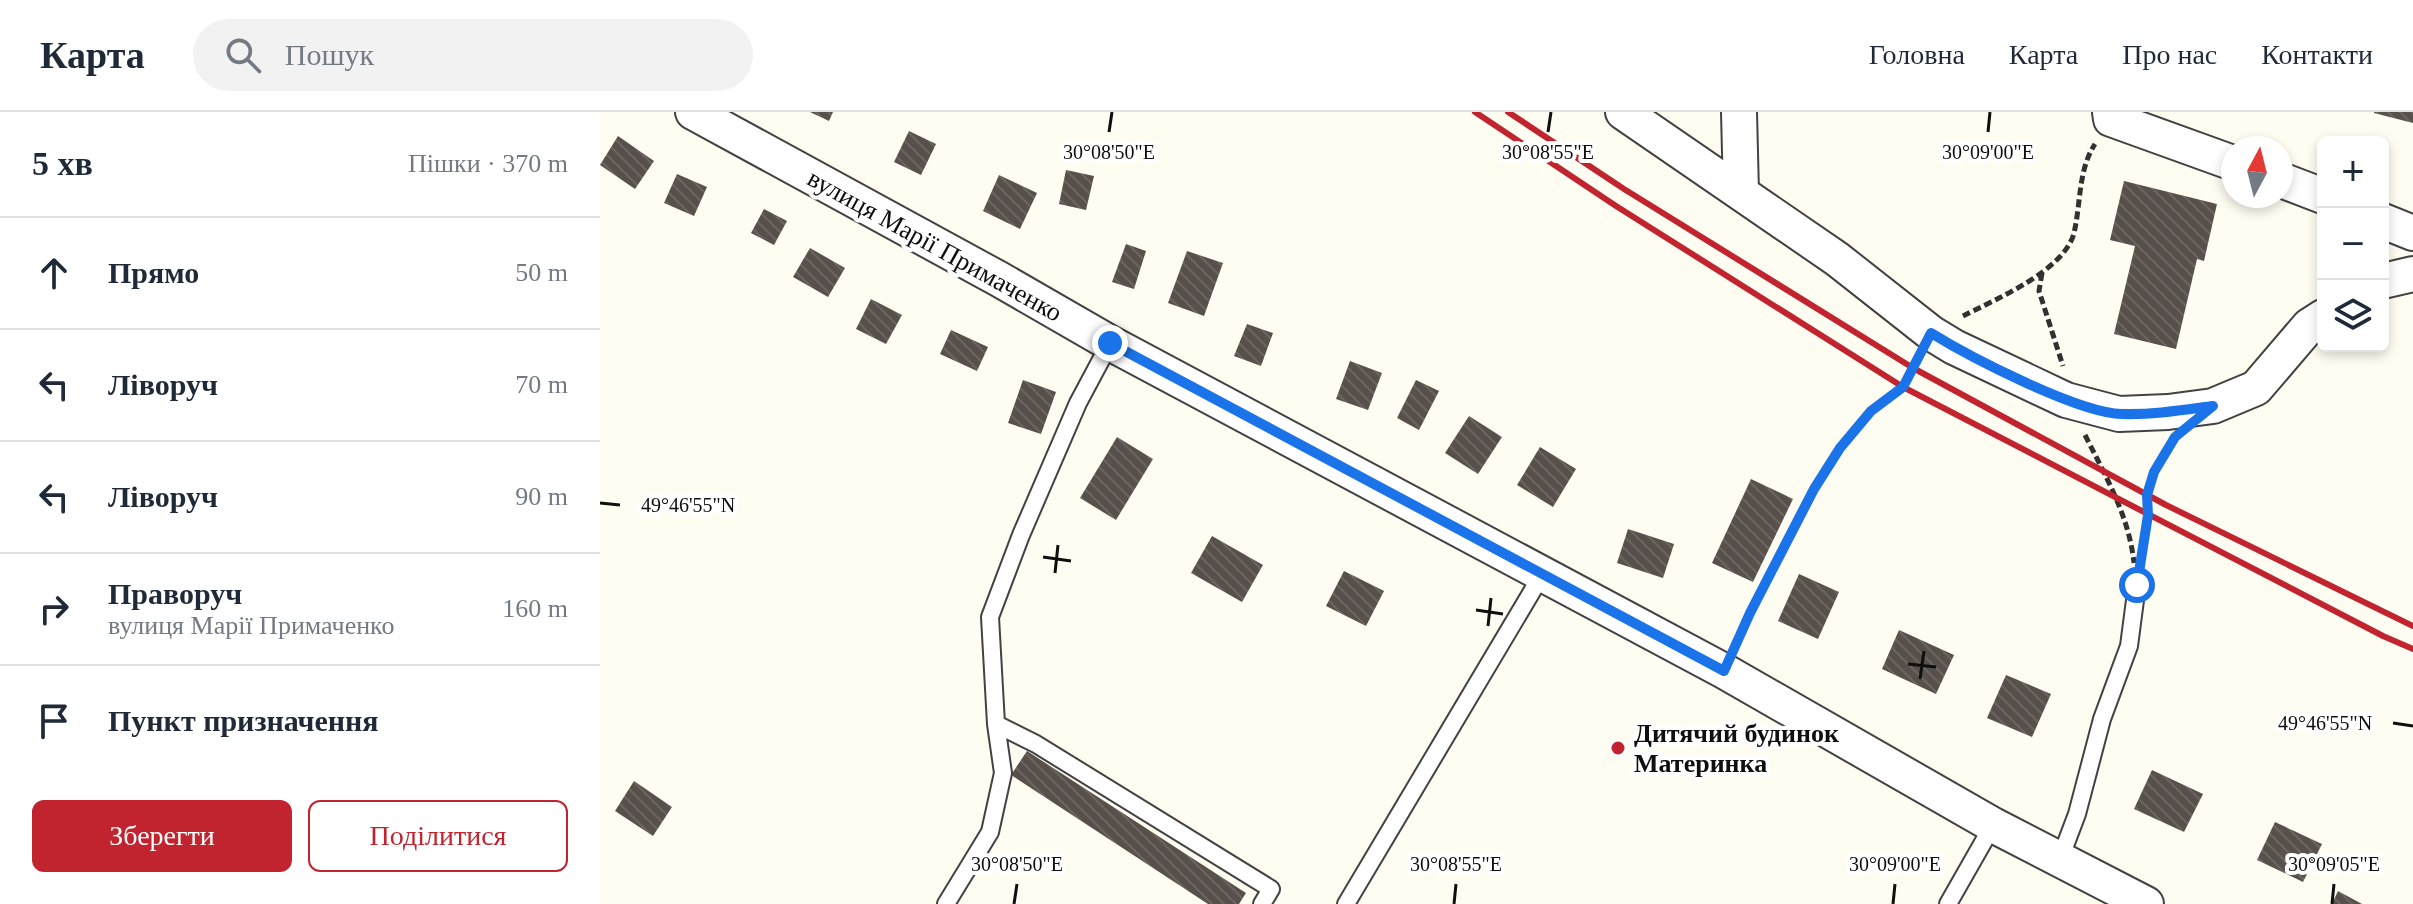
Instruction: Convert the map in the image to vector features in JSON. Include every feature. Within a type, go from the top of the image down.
[{"type":"street","name":"вулиця Марії Примаченко","points":[[693,112],[1110,343],[1724,671],[1993,825],[2146,904]]},
{"type":"street","points":[[1623,112],[1837,259],[1931,333],[2066,400],[2119,414],[2213,406],[2256,388],[2309,326],[2317,321]]},
{"type":"street","points":[[1739,112],[1741,193]]},
{"type":"street","points":[[2111,116],[2221,158]]},
{"type":"street","points":[[2293,185],[2317,194]]},
{"type":"street","points":[[2389,223],[2413,233]]},
{"type":"street","points":[[2387,280],[2413,274]]},
{"type":"lane","points":[[946,904],[990,832],[1003,773],[996,724],[990,617],[1021,535],[1078,403],[1110,343]]},
{"type":"lane","points":[[1346,904],[1543,573]]},
{"type":"lane","points":[[2060,859],[2077,814],[2102,719],[2129,646],[2137,585]]},
{"type":"lane","points":[[996,724],[1036,744],[1271,889],[1262,904]]},
{"type":"lane","points":[[1948,904],[1993,825]]},
{"type":"path","points":[[1724,671],[1750,613],[1814,489],[1840,448],[1871,411],[1903,387],[1931,333],[2023,284],[2055,263],[2073,237],[2086,158],[2111,116]]},
{"type":"path","points":[[2137,585],[2148,515],[2147,495],[2154,472],[2175,437]]},
{"type":"building","points":[[810,112],[833,112],[829,121]]},
{"type":"building","points":[[2413,112],[2413,123],[2374,113]]},
{"type":"building","points":[[909,131],[936,144],[921,175],[894,162]]},
{"type":"building","points":[[618,136],[654,161],[635,189],[600,165]]},
{"type":"building","points":[[1066,170],[1094,176],[1086,210],[1059,204]]},
{"type":"building","points":[[677,174],[707,187],[694,216],[664,203]]},
{"type":"building","points":[[999,175],[1037,193],[1020,229],[983,211]]},
{"type":"building","points":[[2124,181],[2217,204],[2204,261],[2197,259],[2176,349],[2114,334],[2135,246],[2110,240]]},
{"type":"building","points":[[764,209],[787,221],[774,245],[751,233]]},
{"type":"building","points":[[1126,244],[1146,251],[1134,289],[1112,282]]},
{"type":"building","points":[[810,248],[845,268],[828,297],[793,277]]},
{"type":"building","points":[[1187,251],[1223,263],[1204,316],[1168,303]]},
{"type":"building","points":[[871,299],[902,315],[886,344],[856,329]]},
{"type":"building","points":[[1247,324],[1273,333],[1261,366],[1234,356]]},
{"type":"building","points":[[951,330],[988,347],[977,371],[940,354]]},
{"type":"building","points":[[1350,361],[1382,373],[1368,410],[1336,399]]},
{"type":"building","points":[[1023,380],[1056,392],[1041,434],[1008,423]]},
{"type":"building","points":[[1416,380],[1439,391],[1419,430],[1397,418]]},
{"type":"building","points":[[1469,416],[1502,437],[1478,474],[1445,453]]},
{"type":"building","points":[[1117,437],[1153,459],[1116,520],[1080,498]]},
{"type":"building","points":[[1540,447],[1576,469],[1553,507],[1517,485]]},
{"type":"building","points":[[1751,479],[1793,499],[1753,582],[1712,563]]},
{"type":"building","points":[[1628,529],[1674,544],[1663,578],[1617,563]]},
{"type":"building","points":[[1212,536],[1263,565],[1242,602],[1191,573]]},
{"type":"building","points":[[1344,571],[1384,591],[1366,626],[1326,606]]},
{"type":"building","points":[[1799,574],[1839,592],[1818,639],[1778,621]]},
{"type":"building","points":[[1899,630],[1954,655],[1936,694],[1882,669]]},
{"type":"building","points":[[2006,675],[2051,694],[2032,737],[1987,718]]},
{"type":"building","points":[[1027,751],[1246,893],[1239,904],[1208,904],[1011,775]]},
{"type":"building","points":[[2152,770],[2203,794],[2184,832],[2134,809]]},
{"type":"building","points":[[634,781],[672,807],[653,836],[615,811]]},
{"type":"building","points":[[2275,822],[2322,844],[2303,882],[2257,860]]},
{"type":"building","points":[[2338,891],[2362,904],[2332,904]]},
{"type":"railway","points":[[1475,112],[1616,206],[1903,387],[2413,649]]},
{"type":"railway","points":[[1508,112],[1624,189],[1913,368],[2166,505],[2413,626]]},
{"type":"place","name":"Дитячий будинок Материнка","points":[[1618,748]]},
{"type":"route","points":[[1110,343],[1724,671],[1750,613],[1814,489],[1840,448],[1871,411],[1903,387],[1931,333],[2066,400],[2119,414],[2213,406],[2175,437],[2154,472],[2147,495],[2148,515],[2137,585]]}]
